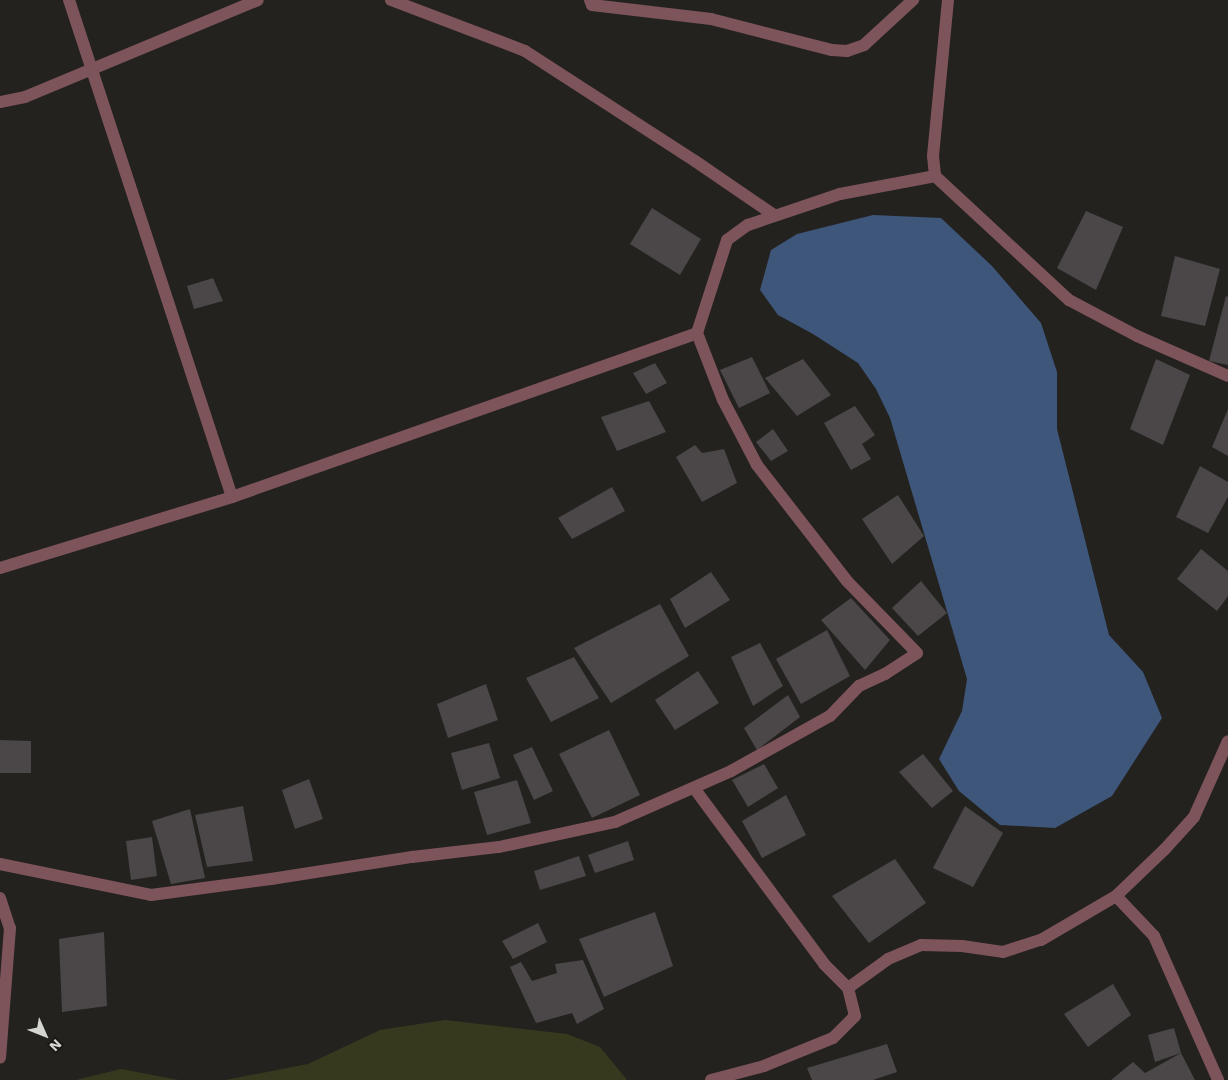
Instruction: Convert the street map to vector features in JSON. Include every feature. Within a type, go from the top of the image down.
[{"type":"street","points":[[69,0],[232,497]]},
{"type":"street","points":[[0,102],[25,97],[258,0]]},
{"type":"street","points":[[391,0],[524,51],[695,161],[774,215]]},
{"type":"street","points":[[590,0],[592,5],[711,20],[832,50],[846,51],[864,45],[913,0]]},
{"type":"street","points":[[948,0],[933,156],[935,176],[1069,300],[1137,336],[1228,376]]},
{"type":"street","points":[[0,864],[152,895],[412,857],[499,847],[614,822],[732,771],[830,716],[859,686],[885,674],[917,652],[847,581],[757,465],[723,400],[697,333],[727,240],[748,225],[840,194],[935,176]]},
{"type":"street","points":[[0,568],[232,497],[697,333]]},
{"type":"street","points":[[848,988],[888,959],[920,946],[962,946],[1003,952],[1041,940],[1116,896],[1165,849],[1194,817],[1228,741]]},
{"type":"street","points":[[694,788],[824,964],[848,988],[855,1016],[833,1038],[764,1066],[712,1080]]},
{"type":"street","points":[[1116,896],[1154,936],[1218,1080]]},
{"type":"street","points":[[0,898],[10,928],[0,1058]]},
{"type":"green space","points":[[445,1020],[567,1034],[600,1047],[627,1080],[225,1080],[308,1064],[380,1030]]},
{"type":"green space","points":[[121,1069],[179,1080],[76,1080]]},
{"type":"water","points":[[873,215],[941,218],[992,266],[1041,323],[1057,372],[1057,429],[1109,635],[1143,672],[1162,718],[1112,796],[1055,828],[1000,825],[959,791],[939,759],[962,711],[967,679],[890,418],[876,389],[858,363],[813,334],[778,315],[760,290],[771,250],[797,234]]},
{"type":"building","points":[[652,208],[701,239],[680,275],[630,244]]},
{"type":"building","points":[[1086,211],[1123,227],[1096,290],[1057,268]]},
{"type":"building","points":[[1175,256],[1220,269],[1205,326],[1161,316]]},
{"type":"building","points":[[213,278],[223,301],[194,309],[187,286]]},
{"type":"building","points":[[1226,296],[1228,297],[1228,365],[1209,361]]},
{"type":"building","points":[[752,357],[770,393],[739,408],[720,370]]},
{"type":"building","points":[[803,359],[831,395],[797,416],[765,378]]},
{"type":"building","points":[[1156,359],[1190,375],[1163,445],[1130,429]]},
{"type":"building","points":[[655,363],[667,383],[646,394],[633,373]]},
{"type":"building","points":[[649,401],[666,432],[617,451],[601,417]]},
{"type":"building","points":[[855,406],[875,435],[862,444],[871,459],[851,470],[824,423]]},
{"type":"building","points":[[1228,409],[1228,456],[1212,447]]},
{"type":"building","points":[[773,429],[788,451],[771,461],[756,442]]},
{"type":"building","points":[[695,445],[702,453],[724,449],[737,483],[702,502],[676,457]]},
{"type":"building","points":[[1200,466],[1228,482],[1228,497],[1208,533],[1176,517]]},
{"type":"building","points":[[612,487],[625,511],[572,539],[558,518]]},
{"type":"building","points":[[898,495],[924,536],[892,564],[862,519]]},
{"type":"building","points":[[1201,549],[1228,571],[1228,596],[1217,611],[1177,579]]},
{"type":"building","points":[[711,572],[730,600],[685,628],[670,599]]},
{"type":"building","points":[[921,581],[947,613],[918,636],[892,608]]},
{"type":"building","points":[[851,598],[890,640],[865,670],[821,620]]},
{"type":"building","points":[[660,604],[689,656],[611,703],[574,648]]},
{"type":"building","points":[[827,630],[850,676],[801,704],[776,659]]},
{"type":"building","points":[[760,643],[783,686],[753,706],[731,657]]},
{"type":"building","points":[[574,657],[599,698],[551,722],[526,678]]},
{"type":"building","points":[[698,671],[719,703],[675,730],[655,700]]},
{"type":"building","points":[[486,684],[498,720],[448,738],[437,704]]},
{"type":"building","points":[[788,695],[800,717],[757,750],[744,728]]},
{"type":"building","points":[[609,730],[640,795],[592,818],[559,754]]},
{"type":"building","points":[[0,740],[31,741],[31,773],[0,773]]},
{"type":"building","points":[[489,743],[500,778],[462,790],[451,753]]},
{"type":"building","points":[[532,747],[553,791],[534,800],[513,755]]},
{"type":"building","points":[[923,754],[953,791],[932,808],[899,772]]},
{"type":"building","points":[[764,764],[778,788],[748,807],[732,780]]},
{"type":"building","points":[[309,779],[323,819],[295,829],[282,790]]},
{"type":"building","points":[[517,780],[531,823],[487,835],[474,792]]},
{"type":"building","points":[[786,795],[806,835],[762,858],[742,821]]},
{"type":"building","points":[[243,806],[253,861],[207,867],[195,815]]},
{"type":"building","points":[[965,806],[1003,833],[973,887],[933,868]]},
{"type":"building","points":[[190,809],[205,878],[171,884],[152,821]]},
{"type":"building","points":[[152,837],[157,876],[131,880],[126,841]]},
{"type":"building","points":[[628,841],[634,860],[595,873],[588,855]]},
{"type":"building","points":[[579,856],[586,876],[540,890],[534,871]]},
{"type":"building","points":[[895,859],[926,903],[869,943],[832,896]]},
{"type":"building","points":[[655,912],[673,966],[604,997],[579,939]]},
{"type":"building","points":[[538,923],[547,942],[513,959],[502,941]]},
{"type":"building","points":[[104,932],[107,1006],[62,1012],[59,939]]},
{"type":"building","points":[[583,960],[604,1009],[577,1024],[572,1013],[536,1023],[510,967],[521,962],[532,981],[557,973],[555,964]]},
{"type":"building","points":[[1113,984],[1131,1015],[1088,1047],[1064,1014]]},
{"type":"building","points":[[1174,1028],[1181,1053],[1155,1062],[1148,1035]]},
{"type":"building","points":[[887,1044],[897,1072],[873,1080],[812,1080],[807,1068]]},
{"type":"building","points":[[1181,1053],[1195,1080],[1111,1080],[1133,1062],[1145,1073]]}]
